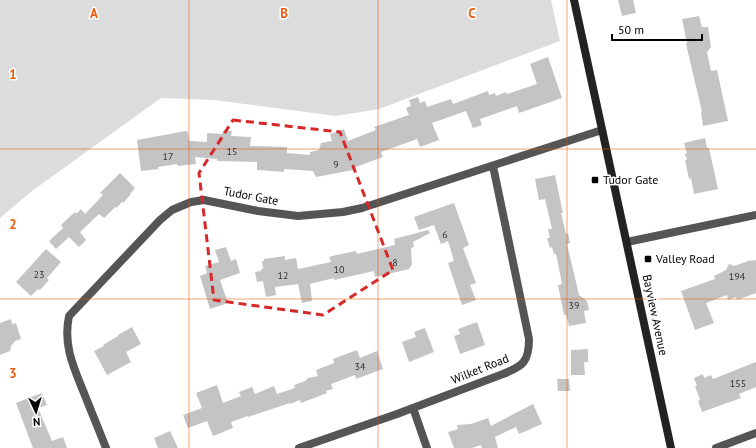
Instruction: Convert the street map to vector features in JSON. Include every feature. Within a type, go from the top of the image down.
[{"type":"main road","name":"Bayview Avenue","points":[[574,0],[671,448]]},
{"type":"street","name":"Tudor Gate","points":[[106,448],[72,362],[67,345],[66,329],[69,316],[146,233],[172,210],[191,202],[204,200],[258,211],[298,216],[343,212],[362,208],[602,130]]},
{"type":"street","name":"Wilket Road","points":[[299,448],[413,408],[516,369],[524,362],[529,352],[529,339],[493,166]]},
{"type":"street","points":[[626,242],[756,215]]},
{"type":"street","points":[[413,408],[428,448]]},
{"type":"street","points":[[716,448],[756,433]]},
{"type":"highlighted area","points":[[233,120],[340,132],[393,270],[323,315],[214,300],[199,173]]},
{"type":"shaded area","points":[[0,0],[551,0],[560,41],[379,109],[336,116],[214,100],[161,98],[32,191],[0,218]]},
{"type":"building","points":[[618,0],[633,0],[636,13],[622,16]]},
{"type":"building","points":[[699,16],[702,27],[708,27],[711,47],[707,52],[711,71],[717,70],[728,121],[703,126],[702,112],[686,44],[682,19]]},
{"type":"building","points":[[548,57],[562,98],[519,113],[517,106],[480,119],[482,125],[473,128],[466,111],[432,123],[439,140],[420,147],[417,139],[381,152],[383,157],[353,168],[353,170],[316,177],[313,171],[284,169],[284,172],[257,170],[257,162],[217,161],[217,159],[195,157],[196,164],[178,166],[177,164],[158,167],[159,169],[141,171],[137,140],[186,131],[188,132],[189,141],[207,142],[207,133],[222,134],[223,131],[232,131],[231,136],[251,137],[250,146],[287,147],[287,153],[310,155],[310,152],[319,150],[321,143],[332,141],[330,134],[344,129],[348,141],[376,130],[374,127],[409,115],[406,108],[411,106],[409,100],[418,97],[420,103],[425,101],[427,107],[451,99],[453,104],[488,91],[489,95],[495,93],[496,96],[506,92],[507,94],[537,84],[530,64]]},
{"type":"building","points":[[705,138],[707,148],[709,148],[718,189],[694,194],[685,160],[687,160],[685,154],[687,153],[684,143]]},
{"type":"building","points":[[120,173],[135,188],[131,194],[123,203],[122,202],[116,208],[115,207],[104,218],[99,214],[80,232],[86,240],[79,247],[69,237],[56,249],[49,241],[63,228],[61,225],[75,212],[76,214],[81,209],[85,214],[103,195],[100,193]]},
{"type":"building","points":[[555,175],[563,213],[561,213],[566,234],[568,233],[570,243],[567,244],[579,295],[587,301],[589,310],[584,311],[586,323],[569,326],[566,315],[564,315],[558,285],[562,284],[556,254],[554,254],[552,247],[550,248],[547,238],[550,238],[548,229],[552,229],[545,199],[539,200],[535,179]]},
{"type":"building","points":[[454,203],[469,245],[463,248],[476,283],[470,285],[476,300],[462,305],[448,263],[454,261],[448,241],[441,244],[434,225],[419,230],[414,217]]},
{"type":"building","points":[[428,230],[430,233],[413,242],[414,247],[411,248],[412,264],[409,269],[375,277],[374,271],[310,284],[312,301],[302,303],[298,284],[275,287],[276,295],[266,297],[263,281],[257,282],[255,272],[263,269],[262,261],[264,261],[264,259],[285,256],[285,260],[296,258],[298,269],[331,262],[329,257],[336,255],[356,251],[357,254],[395,245],[394,239]]},
{"type":"building","points":[[226,247],[231,261],[236,259],[240,273],[220,280],[228,303],[210,309],[200,276],[207,273],[205,266],[219,262],[215,250]]},
{"type":"building","points":[[46,249],[61,262],[47,278],[49,280],[40,290],[38,289],[31,296],[16,282]]},
{"type":"building","points":[[751,260],[756,260],[756,293],[737,300],[736,297],[728,300],[727,295],[706,303],[714,323],[695,330],[681,291],[715,279],[714,276],[726,270],[729,264],[734,266]]},
{"type":"building","points":[[11,319],[12,324],[16,323],[21,339],[15,341],[11,346],[10,351],[0,355],[0,323]]},
{"type":"building","points":[[477,322],[485,345],[460,354],[454,336],[460,334],[458,329]]},
{"type":"building","points":[[132,327],[141,344],[126,352],[131,362],[107,375],[94,351]]},
{"type":"building","points":[[425,328],[434,352],[409,362],[402,342],[416,337],[414,332]]},
{"type":"building","points":[[588,349],[588,362],[584,362],[585,375],[571,375],[571,350]]},
{"type":"building","points":[[357,350],[360,358],[377,351],[383,369],[356,379],[355,375],[331,384],[333,389],[326,391],[327,393],[301,403],[300,400],[231,422],[233,428],[213,436],[207,421],[188,428],[183,415],[202,408],[196,393],[217,385],[223,403],[241,396],[239,392],[252,387],[255,394],[274,386],[277,394],[295,388],[294,385],[305,381],[308,378],[318,376],[316,370],[334,363],[333,359]]},
{"type":"building","points":[[756,362],[756,387],[739,394],[741,398],[702,412],[698,401],[700,400],[694,378],[703,374],[704,378],[711,375],[713,379]]},
{"type":"building","points":[[557,379],[569,379],[570,391],[558,391]]},
{"type":"building","points":[[42,393],[47,405],[38,408],[52,441],[63,437],[67,448],[33,448],[16,403]]},
{"type":"building","points":[[533,404],[542,424],[519,434],[516,427],[495,437],[498,448],[482,448],[481,445],[472,448],[454,448],[448,432],[458,429],[457,425],[471,424],[488,418],[491,426]]},
{"type":"building","points":[[170,431],[178,448],[158,448],[154,438]]},
{"type":"place","name":"Tudor Gate","points":[[595,180]]},
{"type":"place","name":"Valley Road","points":[[648,259]]}]
